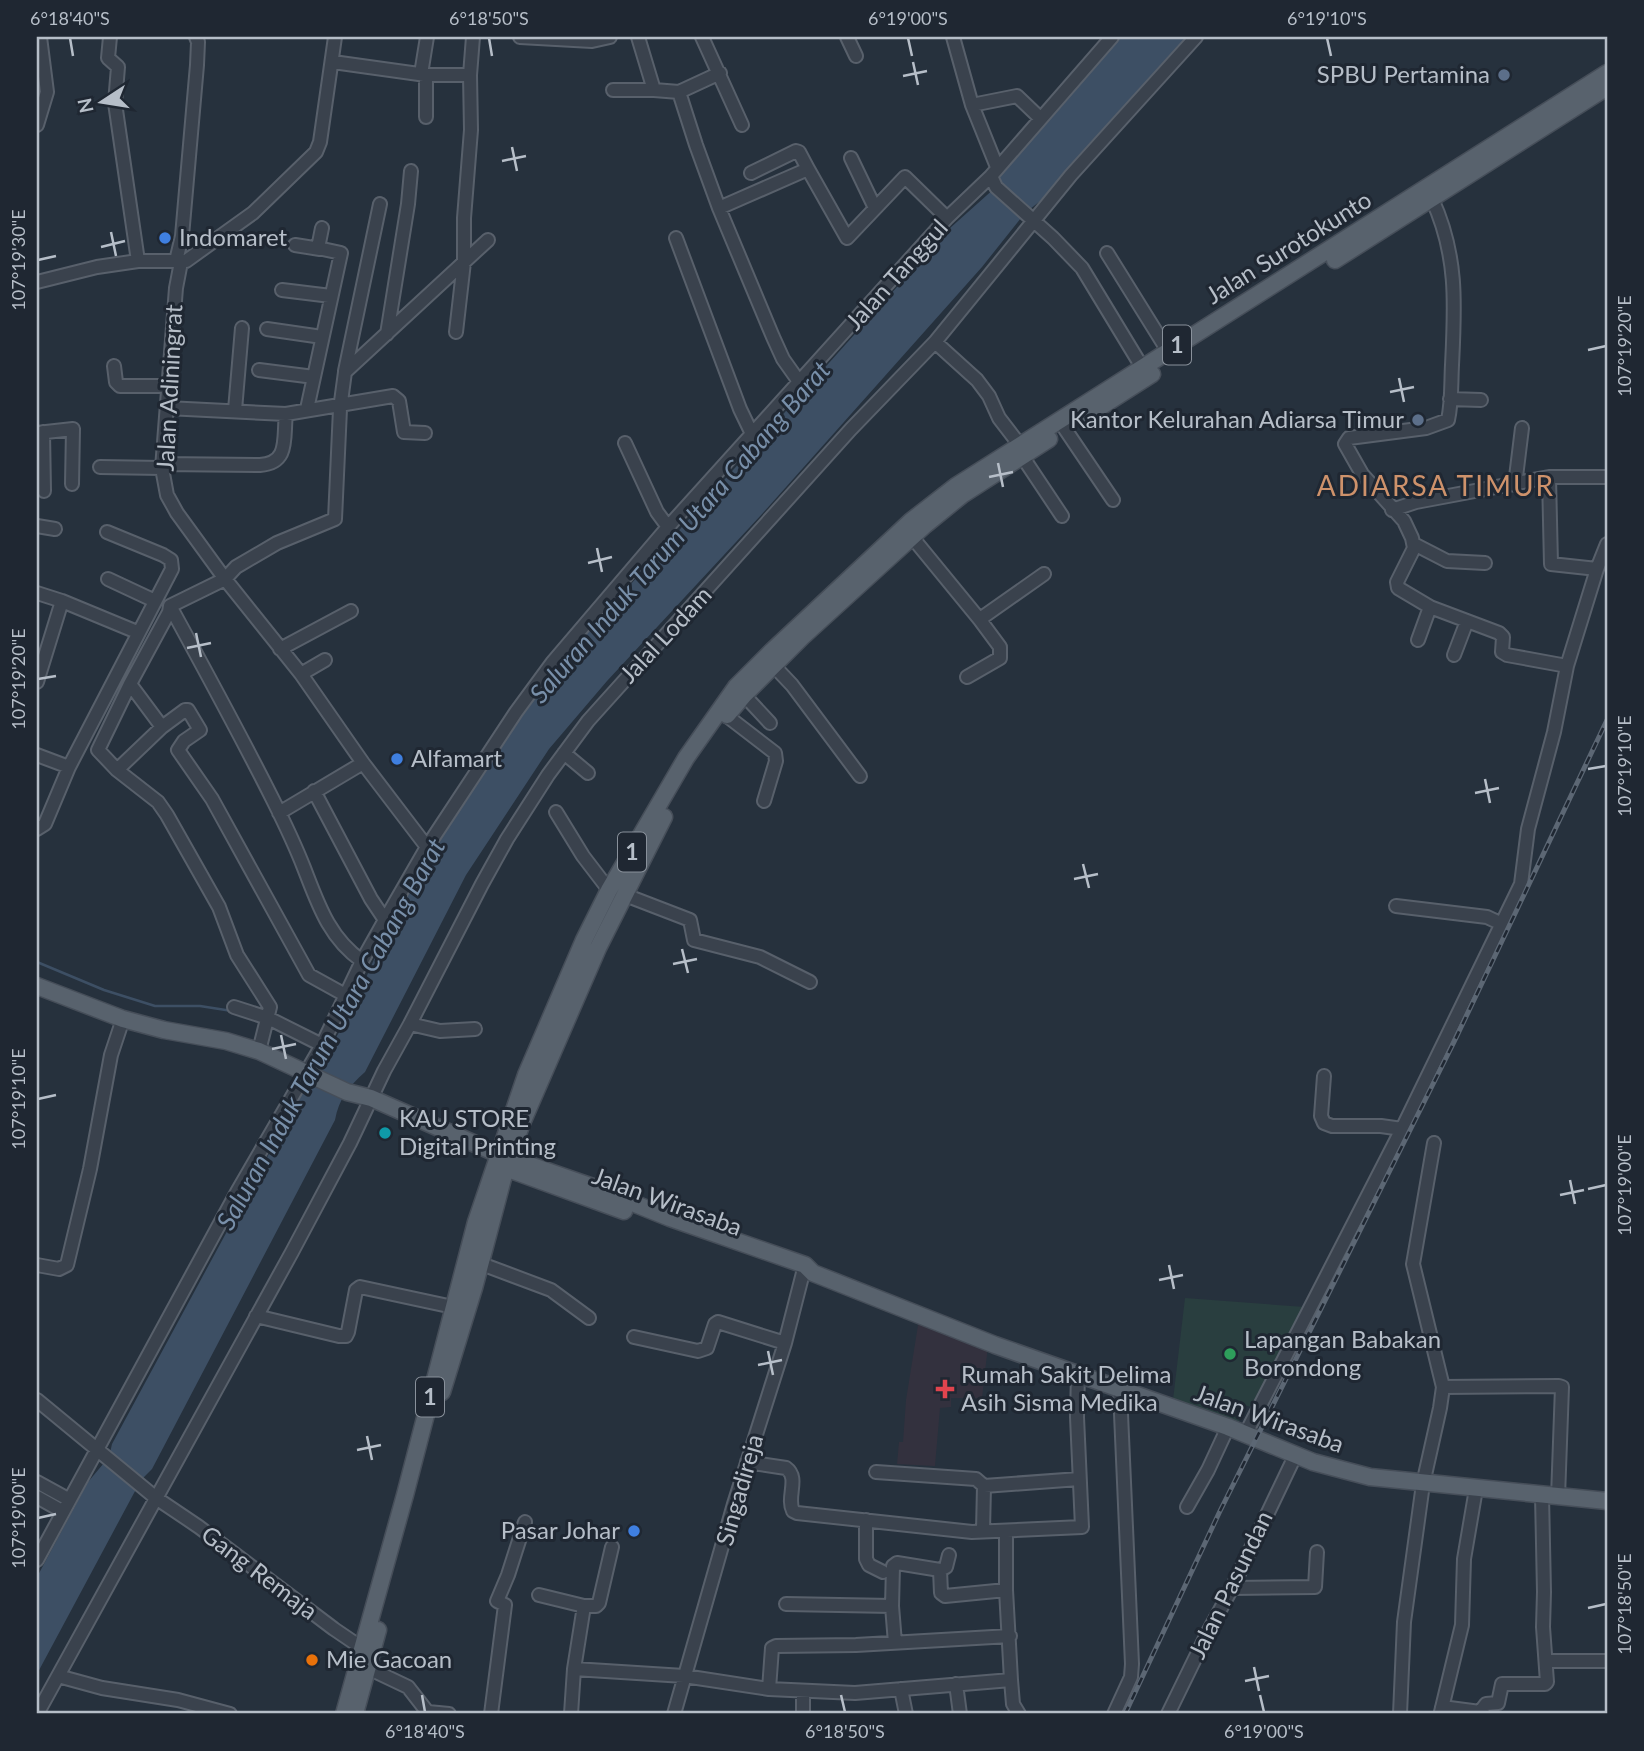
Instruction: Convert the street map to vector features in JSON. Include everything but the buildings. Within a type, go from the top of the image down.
[{"type":"main road","name":"Jalan Surotokunto","points":[[773,658],[872,565],[922,512],[1039,439],[1168,351],[1278,284],[1607,73]]},
{"type":"main road","name":"Jalan Surotokunto","points":[[1039,439],[1065,429],[1607,86]]},
{"type":"main road","name":"Jalan Surotokunto","points":[[872,565],[912,537],[1021,450]]},
{"type":"main road","name":"1","points":[[617,893],[694,761],[773,658]]},
{"type":"main road","name":"1","points":[[344,1714],[403,1503],[453,1307],[502,1161],[522,1123],[598,948],[617,893],[686,758],[736,687],[773,658]]},
{"type":"main road","name":"Jalan Wirasaba","points":[[37,986],[123,1019],[164,1030],[226,1041],[259,1051],[424,1129],[502,1161],[694,1227],[995,1345],[1228,1427],[1295,1456],[1370,1478],[1607,1501]]},
{"type":"main road","name":"1","points":[[355,1714],[479,1263],[502,1161]]},
{"type":"street","points":[[37,125],[47,92],[40,37]]},
{"type":"street","points":[[110,37],[108,58],[118,67],[115,103],[138,261]]},
{"type":"street","name":"Jalan Adiningrat","points":[[196,37],[197,65],[162,466],[170,502],[225,579],[301,674],[363,763],[427,847]]},
{"type":"street","points":[[37,281],[97,267],[191,258],[253,213],[316,152],[323,135],[335,37]]},
{"type":"street","points":[[426,117],[424,75],[427,37]]},
{"type":"street","points":[[456,332],[464,262],[473,37]]},
{"type":"street","points":[[520,37],[592,41],[610,37]]},
{"type":"street","points":[[638,37],[654,90]]},
{"type":"street","points":[[702,37],[742,125]]},
{"type":"street","points":[[847,37],[856,56]]},
{"type":"street","points":[[953,37],[994,177],[1029,217],[1083,268],[1142,368]]},
{"type":"street","name":"Jalan Tanggul","points":[[37,1560],[65,1505],[100,1454],[308,1073],[362,961],[385,920],[427,847],[516,712],[545,673],[668,527],[947,218],[994,177],[1040,118],[1112,37]]},
{"type":"street","name":"Jalal Lodam","points":[[37,1714],[350,1143],[506,839],[565,753],[588,721],[639,663],[708,590],[851,429],[935,342],[1029,217],[1071,175],[1196,37]]},
{"type":"street","points":[[332,62],[424,75],[470,75]]},
{"type":"street","points":[[613,90],[679,92],[720,74]]},
{"type":"street","points":[[679,92],[695,145],[719,208],[783,359],[800,383]]},
{"type":"street","points":[[972,105],[1017,96],[1040,118]]},
{"type":"street","points":[[751,173],[796,151],[799,152],[847,238],[905,177],[947,218]]},
{"type":"street","points":[[850,158],[874,208]]},
{"type":"street","points":[[719,208],[808,169]]},
{"type":"street","points":[[387,335],[411,171]]},
{"type":"street","points":[[1432,199],[1449,243],[1453,274],[1455,301],[1449,417],[1445,422],[1426,428],[1349,438],[1345,444],[1362,474],[1404,521],[1413,544],[1413,552],[1396,584],[1398,588],[1430,607],[1502,635],[1502,652],[1507,655],[1567,666]]},
{"type":"street","points":[[170,606],[225,579],[236,567],[278,543],[336,517],[340,404],[380,204]]},
{"type":"street","points":[[320,249],[318,245],[321,228]]},
{"type":"street","points":[[676,238],[752,436]]},
{"type":"street","points":[[345,372],[488,240]]},
{"type":"street","points":[[295,245],[341,253],[307,409]]},
{"type":"street","points":[[1107,253],[1168,351]]},
{"type":"street","points":[[282,290],[331,296]]},
{"type":"street","points":[[235,410],[242,328]]},
{"type":"street","points":[[267,329],[322,337]]},
{"type":"street","points":[[935,342],[977,380],[989,396],[999,418],[1062,516]]},
{"type":"street","points":[[114,366],[116,382],[120,386],[167,386]]},
{"type":"street","points":[[259,370],[314,377]]},
{"type":"street","points":[[167,408],[286,414],[395,397],[399,401],[404,432],[425,433]]},
{"type":"street","points":[[1450,399],[1481,400]]},
{"type":"street","points":[[100,467],[260,466],[275,463],[281,456],[286,414]]},
{"type":"street","points":[[1515,485],[1522,428]]},
{"type":"street","points":[[44,491],[40,432],[73,429],[72,484]]},
{"type":"street","points":[[1065,429],[1113,500]]},
{"type":"street","points":[[625,443],[657,512],[668,527]]},
{"type":"street","points":[[1392,510],[1416,502],[1549,477],[1607,477]]},
{"type":"street","points":[[1549,477],[1550,562],[1553,565],[1597,569]]},
{"type":"street","points":[[37,526],[55,529]]},
{"type":"street","points":[[37,829],[45,824],[69,767],[172,569],[171,560],[107,532]]},
{"type":"street","points":[[912,537],[1000,647],[1001,656],[994,663],[967,677]]},
{"type":"street","points":[[1413,544],[1447,561],[1485,563]]},
{"type":"street","points":[[1245,1435],[1402,1129],[1523,877],[1524,848],[1554,732],[1567,666],[1607,544]]},
{"type":"street","points":[[980,619],[1044,575]]},
{"type":"street","points":[[108,579],[155,601]]},
{"type":"street","points":[[37,593],[137,632]]},
{"type":"street","points":[[37,682],[62,601]]},
{"type":"street","points":[[170,606],[98,750],[117,770],[154,798],[167,815],[219,906],[237,955],[270,1007],[259,1051]]},
{"type":"street","points":[[170,606],[279,813],[304,866],[321,914],[349,953],[362,961]]},
{"type":"street","points":[[1418,640],[1430,607]]},
{"type":"street","points":[[280,649],[351,611]]},
{"type":"street","points":[[1454,655],[1466,621]]},
{"type":"street","points":[[773,658],[860,776]]},
{"type":"street","points":[[301,674],[325,660]]},
{"type":"street","points":[[130,684],[162,727]]},
{"type":"street","points":[[744,695],[770,723]]},
{"type":"street","points":[[117,770],[162,727],[188,710],[200,730],[184,741],[178,750],[224,819],[309,975],[347,996]]},
{"type":"street","points":[[727,716],[775,753],[776,761],[764,801]]},
{"type":"street","points":[[565,753],[588,773]]},
{"type":"street","points":[[37,755],[69,767]]},
{"type":"street","points":[[279,813],[363,763]]},
{"type":"street","points":[[314,791],[371,900],[385,920]]},
{"type":"street","points":[[556,812],[583,856],[617,893],[690,920],[694,940],[760,957],[810,982]]},
{"type":"street","points":[[1396,906],[1488,917],[1502,924]]},
{"type":"street","points":[[234,1007],[320,1049]]},
{"type":"street","points":[[37,1265],[59,1269],[67,1265],[90,1169],[111,1055],[123,1019]]},
{"type":"street","points":[[410,1024],[440,1031],[475,1029]]},
{"type":"street","points":[[1324,1076],[1321,1116],[1324,1123],[1332,1126],[1402,1129]]},
{"type":"street","points":[[1400,1714],[1404,1622],[1423,1484],[1443,1387],[1413,1264],[1434,1143]]},
{"type":"street","points":[[479,1263],[551,1290],[589,1318]]},
{"type":"street","name":"Singadireja","points":[[674,1714],[747,1462],[807,1271]]},
{"type":"street","points":[[256,1316],[345,1336],[356,1290],[360,1287],[453,1307]]},
{"type":"street","points":[[634,1337],[698,1351],[707,1348],[718,1322],[785,1343]]},
{"type":"street","points":[[747,1462],[791,1471],[793,1475],[790,1504],[797,1513],[984,1531],[1082,1527],[1077,1417],[1078,1373]]},
{"type":"street","points":[[1443,1387],[1562,1387],[1550,1496],[1544,1592],[1546,1683],[1502,1684],[1498,1703],[1486,1704],[1480,1712],[1441,1711],[1462,1625],[1464,1559],[1476,1489]]},
{"type":"street","points":[[1114,1714],[1131,1677],[1132,1664],[1122,1427],[1128,1393]]},
{"type":"street","name":"Gang Remaja","points":[[37,1400],[156,1498],[362,1648]]},
{"type":"street","points":[[1187,1507],[1209,1470],[1228,1427]]},
{"type":"street","name":"Jalan Pasundan","points":[[1168,1714],[1295,1456]]},
{"type":"street","points":[[876,1472],[976,1479],[984,1486],[1079,1479]]},
{"type":"street","points":[[984,1486],[984,1531]]},
{"type":"street","points":[[40,1491],[65,1505]]},
{"type":"street","points":[[866,1520],[866,1559],[869,1565],[883,1572]]},
{"type":"street","points":[[491,1714],[505,1605],[497,1601],[525,1522]]},
{"type":"street","points":[[1006,1532],[1011,1680],[1013,1704],[1019,1714]]},
{"type":"street","points":[[539,1595],[584,1606],[599,1604],[612,1547]]},
{"type":"street","points":[[1232,1588],[1315,1587],[1317,1552]]},
{"type":"street","points":[[895,1643],[891,1606],[893,1566],[897,1563],[940,1570],[946,1567],[949,1555]]},
{"type":"street","points":[[940,1570],[941,1593],[945,1596],[1006,1590]]},
{"type":"street","points":[[786,1604],[891,1606]]},
{"type":"street","points":[[571,1714],[574,1669],[584,1606]]},
{"type":"street","points":[[769,1689],[772,1648],[776,1646],[856,1645],[1010,1636]]},
{"type":"street","points":[[1547,1661],[1607,1661]]},
{"type":"street","points":[[368,1668],[408,1687],[428,1713],[449,1714]]},
{"type":"street","points":[[574,1669],[684,1676],[769,1689],[855,1693],[1011,1680]]},
{"type":"street","points":[[58,1676],[93,1686],[178,1700],[230,1714]]},
{"type":"street","points":[[956,1684],[960,1714]]},
{"type":"street","points":[[901,1689],[906,1714]]},
{"type":"street","points":[[803,1691],[803,1714]]},
{"type":"shaded area","name":"Rumah Sakit Delima Asih Sisma Medika","points":[[919,1319],[988,1346],[982,1398],[951,1398],[951,1407],[940,1408],[935,1466],[897,1464],[899,1442],[903,1442],[906,1400]]},
{"type":"green space","name":"Lapangan Babakan Borondong","points":[[1185,1298],[1305,1307],[1255,1408],[1244,1405],[1238,1424],[1173,1400]]},
{"type":"water","name":"Saluran Induk Tarum Utara Cabang Barat","points":[[1121,37],[1191,37],[1044,198],[1025,213],[982,267],[762,514],[607,681],[549,749],[466,875],[365,1072],[349,1088],[342,1100],[335,1120],[152,1469],[141,1480],[37,1674],[37,1577],[88,1482],[109,1457],[112,1444],[304,1089],[318,1075],[321,1063],[351,1012],[390,923],[431,848],[522,713],[587,633],[949,229],[996,187],[1004,166]]},
{"type":"waterway","points":[[37,962],[104,990],[155,1006],[200,1006],[232,1011]]},
{"type":"waterway","name":"Saluran Induk Tarum Utara Cabang Barat","points":[[270,1026],[302,1041]]},
{"type":"railway","points":[[1125,1714],[1220,1511],[1454,1042],[1607,720]]},
{"type":"place","name":"SPBU Pertamina","points":[[1504,75]]},
{"type":"place","name":"Indomaret","points":[[165,238]]},
{"type":"place","name":"Kantor Kelurahan Adiarsa Timur","points":[[1418,420]]},
{"type":"place","name":"Alfamart","points":[[397,759]]},
{"type":"place","name":"KAU STORE Digital Printing","points":[[385,1133]]},
{"type":"place","name":"Lapangan Babakan Borondong","points":[[1230,1354]]},
{"type":"place","name":"Rumah Sakit Delima Asih Sisma Medika","points":[[945,1389]]},
{"type":"place","name":"Pasar Johar","points":[[634,1531]]},
{"type":"place","name":"Mie Gacoan","points":[[312,1660]]},
{"type":"district","name":"ADIARSA TIMUR","points":[[1436,486]]}]
